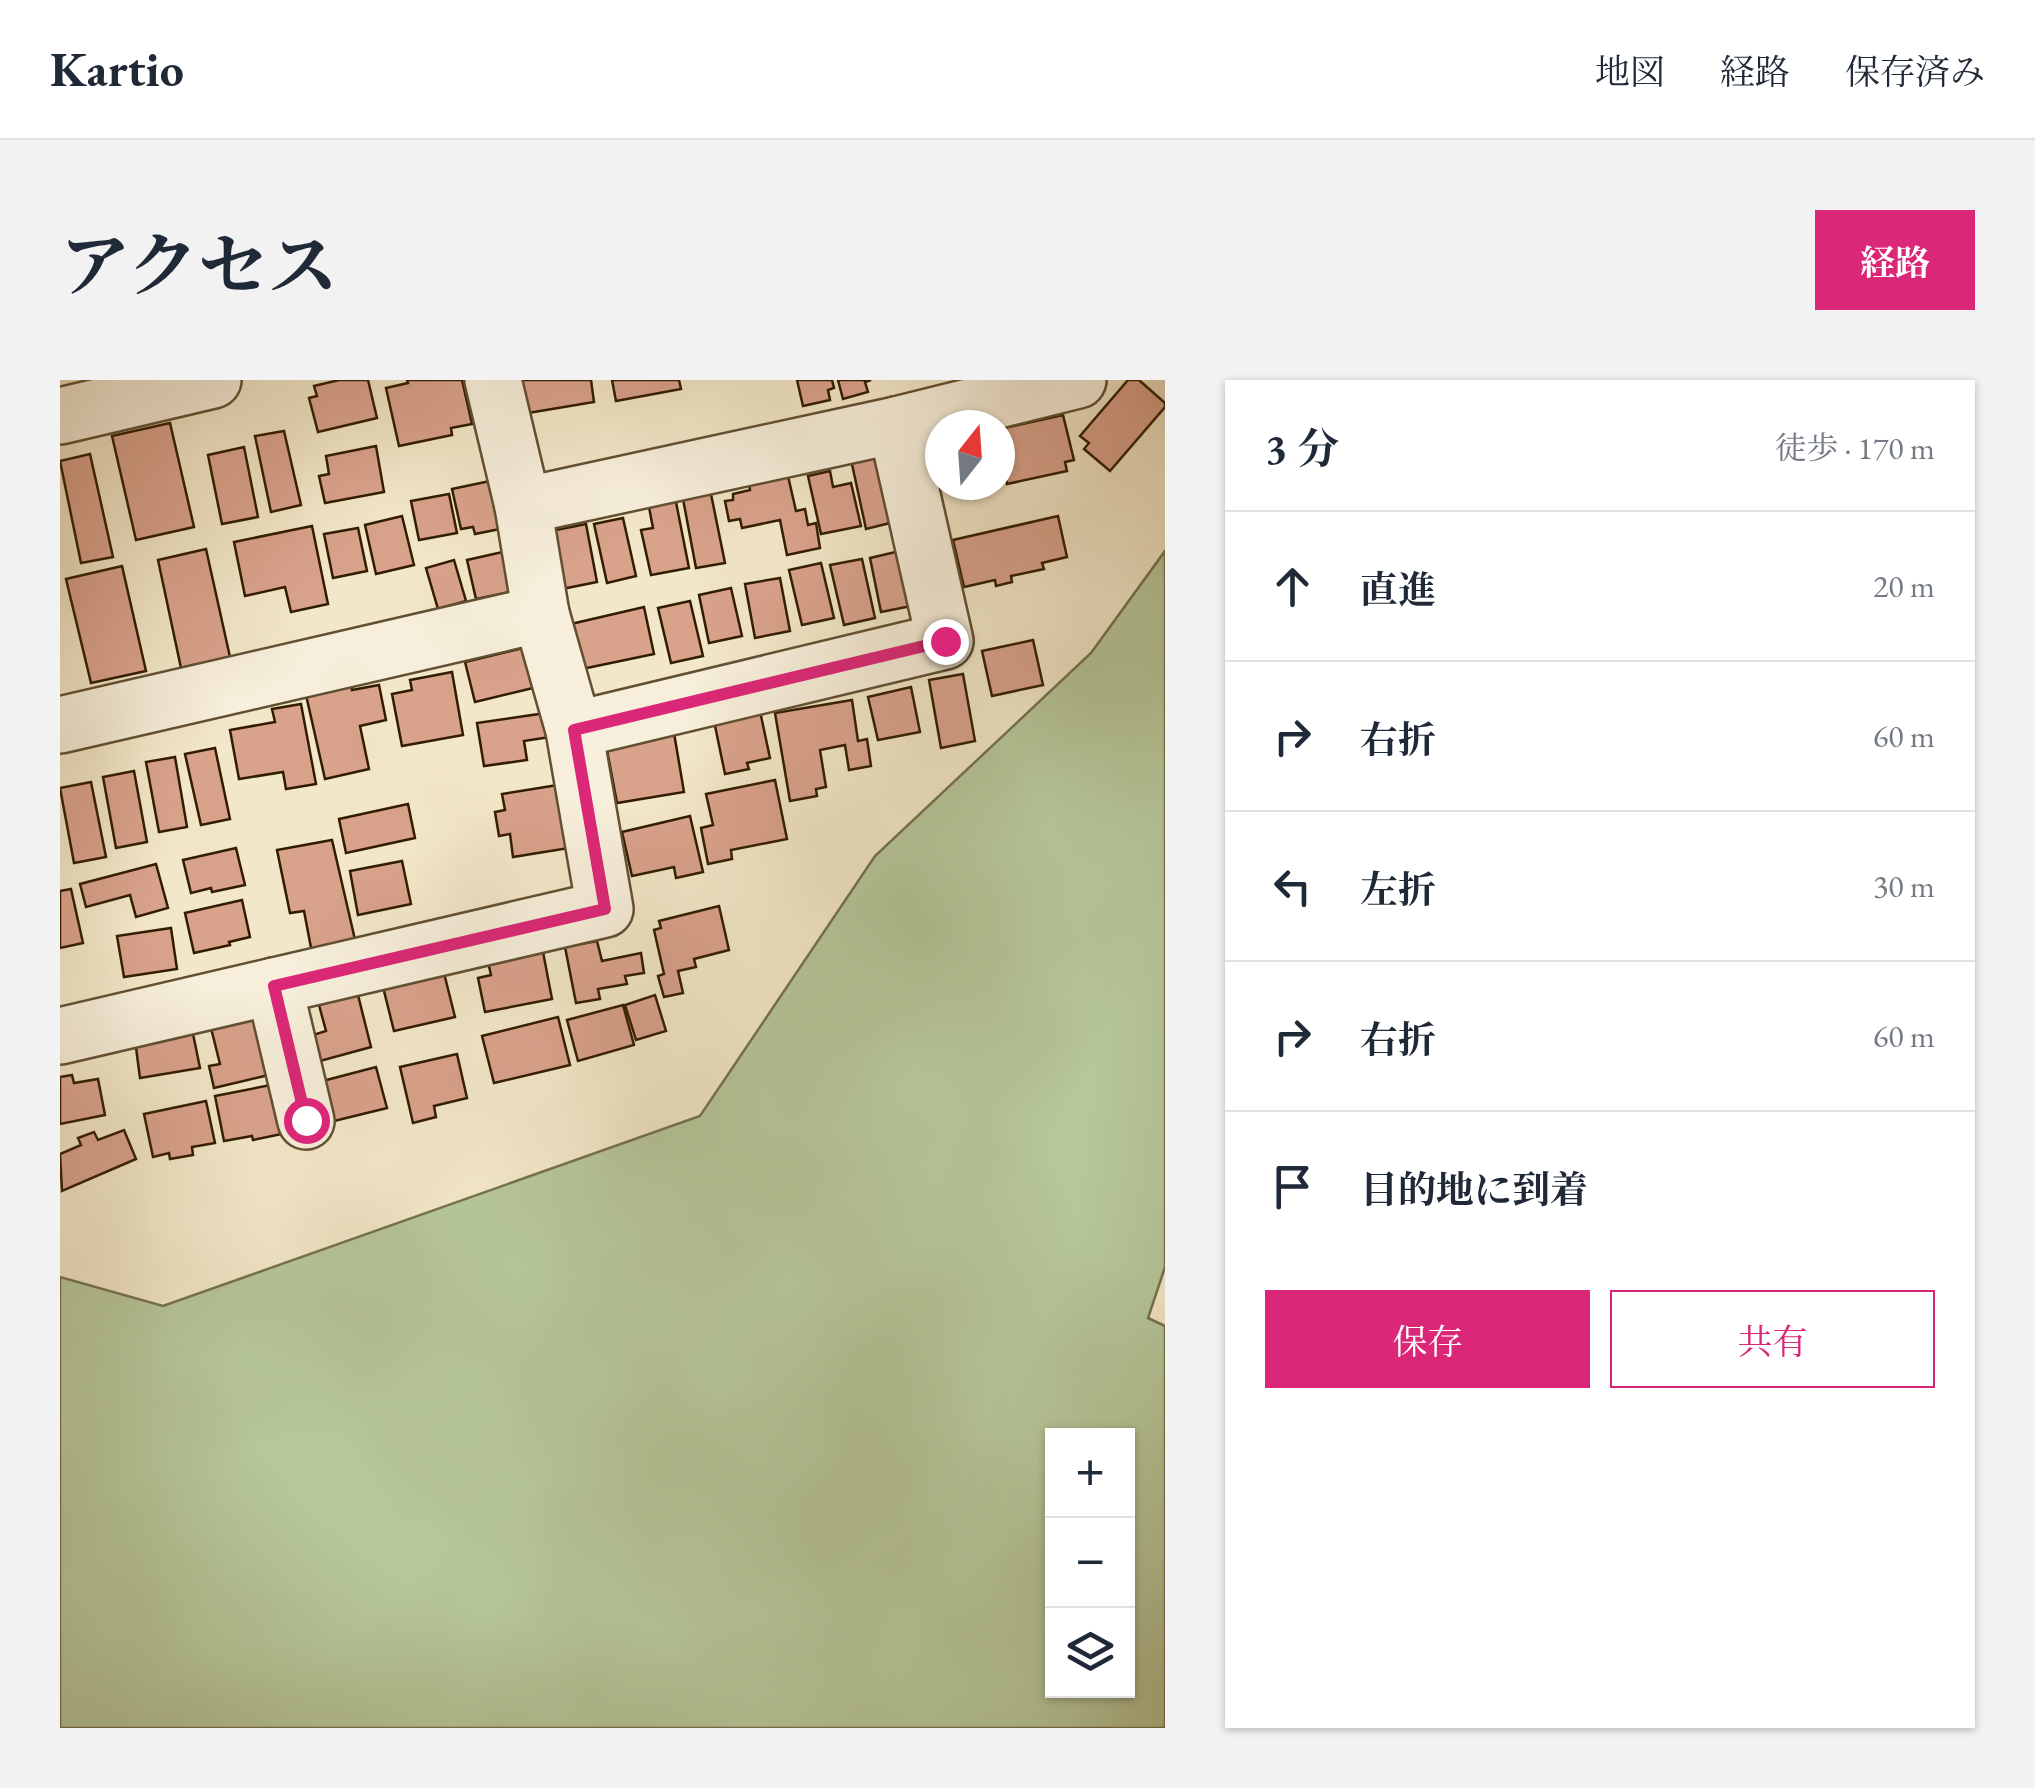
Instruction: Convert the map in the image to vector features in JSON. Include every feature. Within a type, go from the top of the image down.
[{"type":"street","points":[[60,416],[212,380]]},
{"type":"street","points":[[60,1036],[605,909],[574,730],[541,614],[523,506],[493,380]]},
{"type":"street","points":[[523,506],[896,425],[1078,380]]},
{"type":"street","points":[[574,730],[945,641],[896,425]]},
{"type":"street","points":[[60,725],[541,614]]},
{"type":"street","points":[[274,986],[306,1120]]},
{"type":"green space","points":[[1165,551],[1165,1267],[1148,1318],[1165,1326],[1165,1728],[60,1728],[60,1277],[163,1306],[700,1116],[875,856],[1091,653]]},
{"type":"building","points":[[339,380],[368,380],[377,418],[318,432],[309,398],[317,396],[314,386]]},
{"type":"building","points":[[407,380],[462,380],[472,424],[451,428],[452,435],[399,446],[386,388],[408,383]]},
{"type":"building","points":[[522,380],[591,380],[594,402],[528,413]]},
{"type":"building","points":[[612,380],[679,380],[681,389],[616,401]]},
{"type":"building","points":[[797,380],[832,380],[830,400],[803,406]]},
{"type":"building","points":[[838,380],[871,380],[865,382],[868,392],[843,399]]},
{"type":"building","points":[[1128,380],[1139,380],[1165,407],[1110,471],[1084,449],[1089,443],[1080,436]]},
{"type":"building","points":[[1063,415],[1074,460],[1065,462],[1067,471],[1015,482],[1015,426]]},
{"type":"building","points":[[170,423],[194,527],[136,540],[112,436]]},
{"type":"building","points":[[284,431],[301,505],[271,512],[255,436]]},
{"type":"building","points":[[376,446],[384,492],[325,503],[319,476],[329,474],[326,456]]},
{"type":"building","points":[[244,447],[258,517],[222,524],[208,455]]},
{"type":"building","points":[[882,448],[898,521],[866,529],[850,455]]},
{"type":"building","points":[[90,454],[113,557],[81,563],[60,461]]},
{"type":"building","points":[[830,471],[833,487],[851,483],[861,526],[821,534],[808,476]]},
{"type":"building","points":[[788,476],[796,511],[805,509],[808,525],[816,523],[820,548],[787,555],[780,520],[742,528],[740,519],[729,521],[725,501],[733,500],[733,494],[750,490],[749,484]]},
{"type":"building","points":[[490,481],[500,529],[475,534],[473,527],[461,529],[452,489]]},
{"type":"building","points":[[449,494],[457,533],[419,540],[411,501]]},
{"type":"building","points":[[711,494],[725,563],[696,568],[683,499]]},
{"type":"building","points":[[675,497],[689,568],[651,575],[641,530],[653,528],[648,502]]},
{"type":"building","points":[[402,516],[414,565],[376,574],[365,525]]},
{"type":"building","points":[[1058,516],[1067,557],[1042,563],[1044,569],[1011,576],[1012,582],[996,586],[995,580],[964,587],[953,540]]},
{"type":"building","points":[[623,518],[636,576],[607,583],[594,524]]},
{"type":"building","points":[[586,524],[597,582],[562,589],[551,531]]},
{"type":"building","points":[[312,526],[328,604],[291,612],[285,587],[245,596],[234,542]]},
{"type":"building","points":[[358,528],[367,571],[333,578],[324,534]]},
{"type":"building","points":[[206,549],[230,657],[181,668],[158,560]]},
{"type":"building","points":[[904,550],[916,605],[881,612],[870,558]]},
{"type":"building","points":[[507,551],[516,591],[476,599],[467,560]]},
{"type":"building","points":[[862,559],[875,618],[844,625],[830,565]]},
{"type":"building","points":[[454,560],[466,601],[438,609],[426,568]]},
{"type":"building","points":[[821,563],[834,618],[802,625],[789,570]]},
{"type":"building","points":[[122,566],[146,671],[91,683],[66,579]]},
{"type":"building","points":[[780,578],[790,631],[755,638],[745,584]]},
{"type":"building","points":[[731,588],[742,636],[709,643],[699,595]]},
{"type":"building","points":[[690,601],[703,656],[671,663],[658,608]]},
{"type":"building","points":[[644,607],[654,654],[582,669],[571,624]]},
{"type":"building","points":[[1033,640],[1043,685],[992,696],[982,651]]},
{"type":"building","points":[[527,647],[537,687],[475,702],[465,662]]},
{"type":"building","points":[[452,672],[463,735],[402,746],[392,694],[412,690],[410,680]]},
{"type":"building","points":[[963,674],[975,741],[941,748],[929,680]]},
{"type":"building","points":[[379,685],[386,720],[360,726],[369,769],[325,779],[306,695]]},
{"type":"building","points":[[911,687],[920,732],[878,740],[868,697]]},
{"type":"building","points":[[852,700],[858,741],[867,739],[871,766],[849,770],[845,745],[820,750],[826,787],[816,789],[817,796],[790,801],[775,713]]},
{"type":"building","points":[[301,704],[316,784],[286,789],[283,772],[239,779],[230,730],[275,722],[272,709]]},
{"type":"building","points":[[760,711],[770,758],[747,763],[749,769],[725,774],[714,721]]},
{"type":"building","points":[[546,713],[550,737],[524,741],[527,760],[484,766],[477,723]]},
{"type":"building","points":[[674,733],[684,792],[617,803],[606,745]]},
{"type":"building","points":[[215,748],[230,819],[201,825],[185,754]]},
{"type":"building","points":[[175,757],[187,827],[159,832],[146,762]]},
{"type":"building","points":[[134,771],[147,842],[116,848],[103,777]]},
{"type":"building","points":[[775,780],[787,839],[731,850],[732,859],[708,864],[701,828],[713,825],[706,794]]},
{"type":"building","points":[[91,782],[106,857],[74,863],[60,788]]},
{"type":"building","points":[[558,785],[569,848],[513,857],[510,834],[499,836],[495,812],[505,810],[502,794]]},
{"type":"building","points":[[408,804],[415,838],[346,853],[339,819]]},
{"type":"building","points":[[690,816],[703,872],[676,878],[674,867],[632,876],[622,832]]},
{"type":"building","points":[[332,840],[356,944],[312,953],[304,911],[290,913],[277,850]]},
{"type":"building","points":[[236,848],[245,885],[191,893],[183,860]]},
{"type":"building","points":[[402,861],[411,904],[358,915],[350,871]]},
{"type":"building","points":[[156,864],[168,908],[136,917],[130,895],[86,907],[80,884]]},
{"type":"building","points":[[71,889],[83,943],[60,948],[60,891]]},
{"type":"building","points":[[242,900],[250,937],[194,953],[185,913]]},
{"type":"building","points":[[719,906],[729,950],[694,959],[696,967],[678,971],[683,993],[664,997],[658,976],[664,974],[654,930],[661,928],[659,921]]},
{"type":"building","points":[[171,928],[177,969],[124,977],[117,936]]},
{"type":"building","points":[[597,941],[602,961],[641,953],[644,973],[625,976],[627,984],[598,989],[600,999],[576,1003],[565,947]]},
{"type":"building","points":[[543,952],[552,999],[485,1012],[478,978],[491,975],[488,962]]},
{"type":"building","points":[[444,973],[455,1017],[394,1031],[383,987]]},
{"type":"building","points":[[358,995],[371,1047],[320,1061],[313,1035],[326,1031],[319,1005]]},
{"type":"building","points":[[655,995],[666,1031],[636,1040],[625,1005]]},
{"type":"building","points":[[623,1005],[634,1045],[578,1061],[567,1020]]},
{"type":"building","points":[[259,1017],[273,1074],[214,1088],[209,1066],[220,1064],[211,1028]]},
{"type":"building","points":[[558,1017],[570,1065],[494,1083],[482,1036]]},
{"type":"building","points":[[192,1029],[200,1068],[140,1078],[135,1040]]},
{"type":"building","points":[[457,1054],[467,1098],[434,1106],[436,1117],[413,1123],[400,1067]]},
{"type":"building","points":[[376,1067],[387,1108],[330,1122],[319,1082]]},
{"type":"building","points":[[72,1075],[74,1083],[98,1079],[105,1115],[60,1124],[60,1077]]},
{"type":"building","points":[[281,1083],[291,1132],[224,1141],[215,1096]]},
{"type":"building","points":[[206,1101],[215,1143],[192,1147],[193,1155],[170,1159],[169,1153],[153,1157],[144,1114]]},
{"type":"building","points":[[124,1130],[136,1159],[62,1191],[60,1154],[81,1145],[78,1138],[94,1132],[98,1140]]},
{"type":"route","points":[[306,1120],[274,986],[605,909],[574,730],[945,641]]}]
